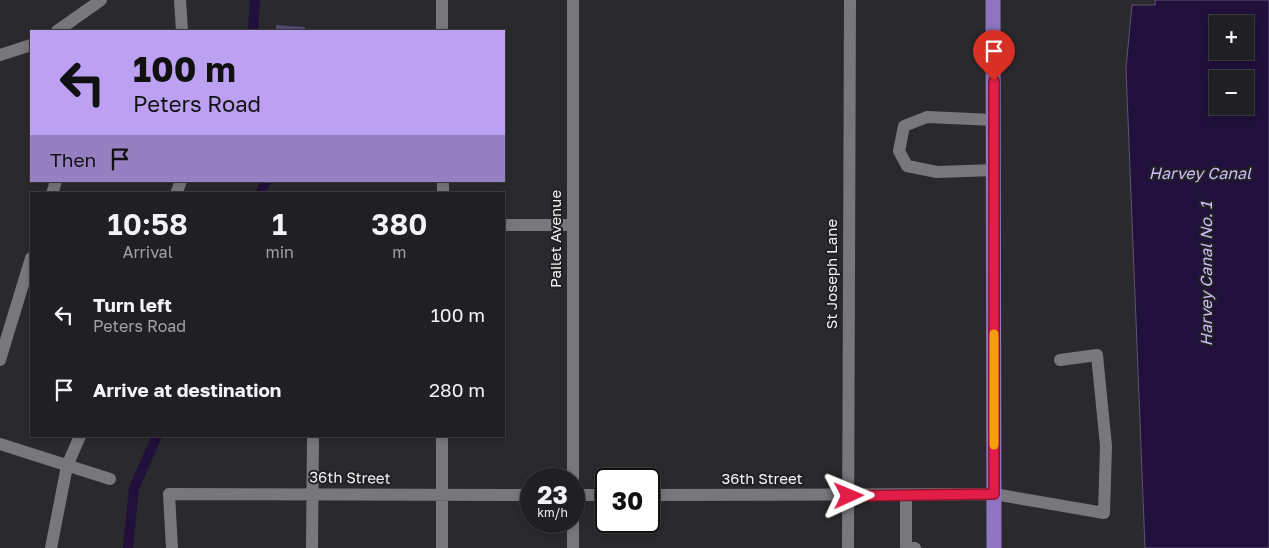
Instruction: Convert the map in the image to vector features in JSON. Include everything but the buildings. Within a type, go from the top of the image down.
[{"type":"main road","points":[[993,0],[994,548]]},
{"type":"street","points":[[58,30],[101,0]]},
{"type":"street","points":[[180,0],[182,30]]},
{"type":"street","points":[[442,0],[442,30]]},
{"type":"street","name":"Pailet Avenue","points":[[573,0],[573,468]]},
{"type":"street","name":"St Joseph Lane","points":[[848,548],[850,0]]},
{"type":"street","points":[[0,55],[30,44]]},
{"type":"street","points":[[994,120],[927,118],[904,126],[899,151],[907,166],[937,172],[994,170]]},
{"type":"street","points":[[505,225],[572,225]]},
{"type":"street","points":[[0,360],[30,261]]},
{"type":"street","name":"36th Street","points":[[660,495],[849,496],[994,494],[1104,513],[1106,446],[1097,355],[1060,360]]},
{"type":"street","points":[[51,548],[67,466],[80,437]]},
{"type":"street","points":[[312,548],[313,437]]},
{"type":"street","points":[[442,437],[442,548]]},
{"type":"street","points":[[0,444],[110,479]]},
{"type":"street","name":"36th Street","points":[[172,548],[169,494],[520,495]]},
{"type":"street","points":[[906,495],[906,546],[915,548]]},
{"type":"street","points":[[573,533],[573,548]]},
{"type":"shaded area","points":[[276,25],[305,27],[305,30],[276,30]]},
{"type":"water","name":"Harvey Canal","points":[[1155,0],[1269,0],[1269,548],[1145,548],[1126,68],[1132,5],[1155,5]]},
{"type":"waterway","points":[[253,30],[255,0]]},
{"type":"waterway","points":[[261,192],[266,182]]},
{"type":"waterway","points":[[128,548],[134,488],[157,437]]},
{"type":"slow traffic","points":[[994,334],[994,445]]},
{"type":"route","points":[[849,496],[994,494],[994,81]]},
{"type":"water label","name":"Harvey Canal No. 1","points":[[1206,274]]}]
